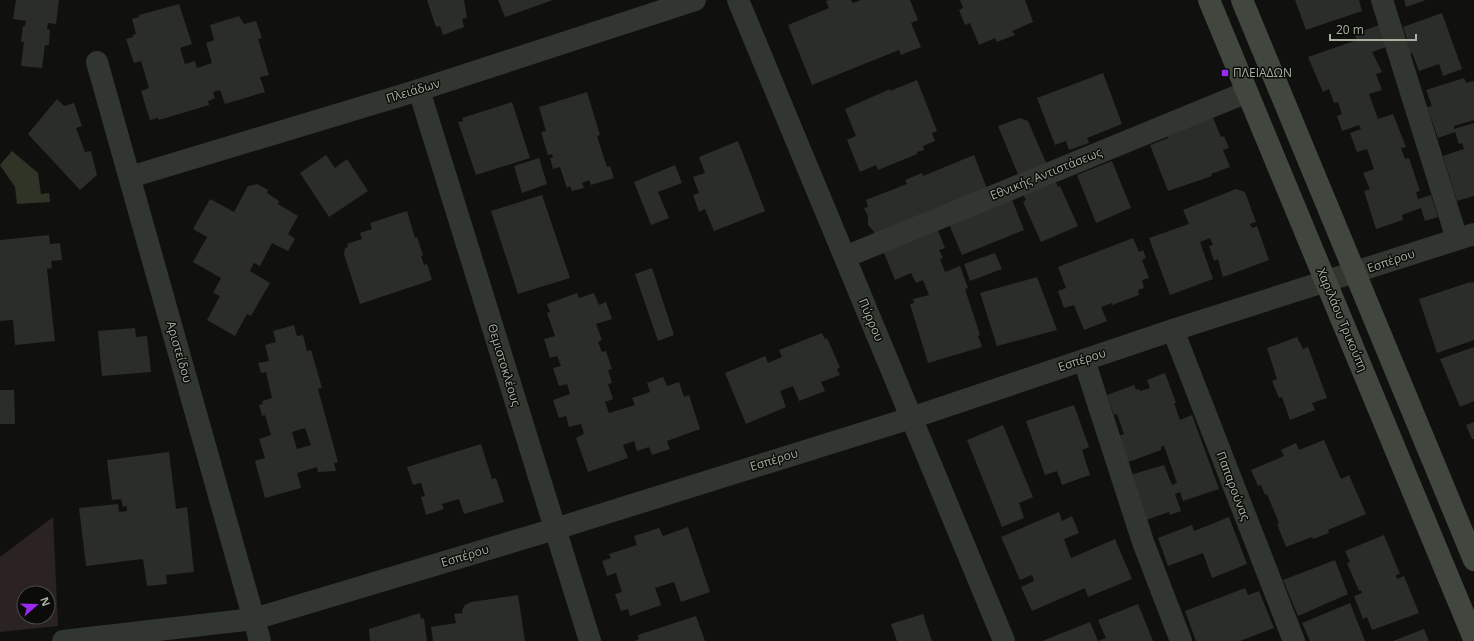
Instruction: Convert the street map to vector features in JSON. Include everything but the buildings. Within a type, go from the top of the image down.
[{"type":"main road","name":"Χαριλάου Τρικούπη","points":[[1209,0],[1474,639]]},
{"type":"main road","points":[[1242,0],[1474,560]]},
{"type":"street","name":"Πλειάδων","points":[[130,177],[419,90],[695,0]]},
{"type":"street","name":"Πύρρου","points":[[738,0],[1004,641]]},
{"type":"street","points":[[1382,0],[1466,236]]},
{"type":"street","name":"Αριστείδου","points":[[97,62],[260,641]]},
{"type":"street","name":"Θεμιστοκλέους","points":[[419,90],[590,641]]},
{"type":"street","name":"Εθνικής Αντιστάσεως","points":[[845,257],[1247,92]]},
{"type":"street","name":"Εσπέρου","points":[[63,641],[254,619],[555,529],[911,418],[1172,330],[1356,273],[1466,236]]},
{"type":"street","name":"Παπαρούνας","points":[[1172,330],[1294,641]]},
{"type":"street","points":[[1084,360],[1143,542],[1181,641]]},
{"type":"shaded area","points":[[12,151],[38,173],[41,194],[49,193],[50,202],[17,204],[15,187],[0,165]]},
{"type":"shaded area","points":[[53,517],[58,626],[0,632],[0,557]]},
{"type":"place","name":"ΠΛΕΙΑΔΩΝ","points":[[1225,73]]}]
